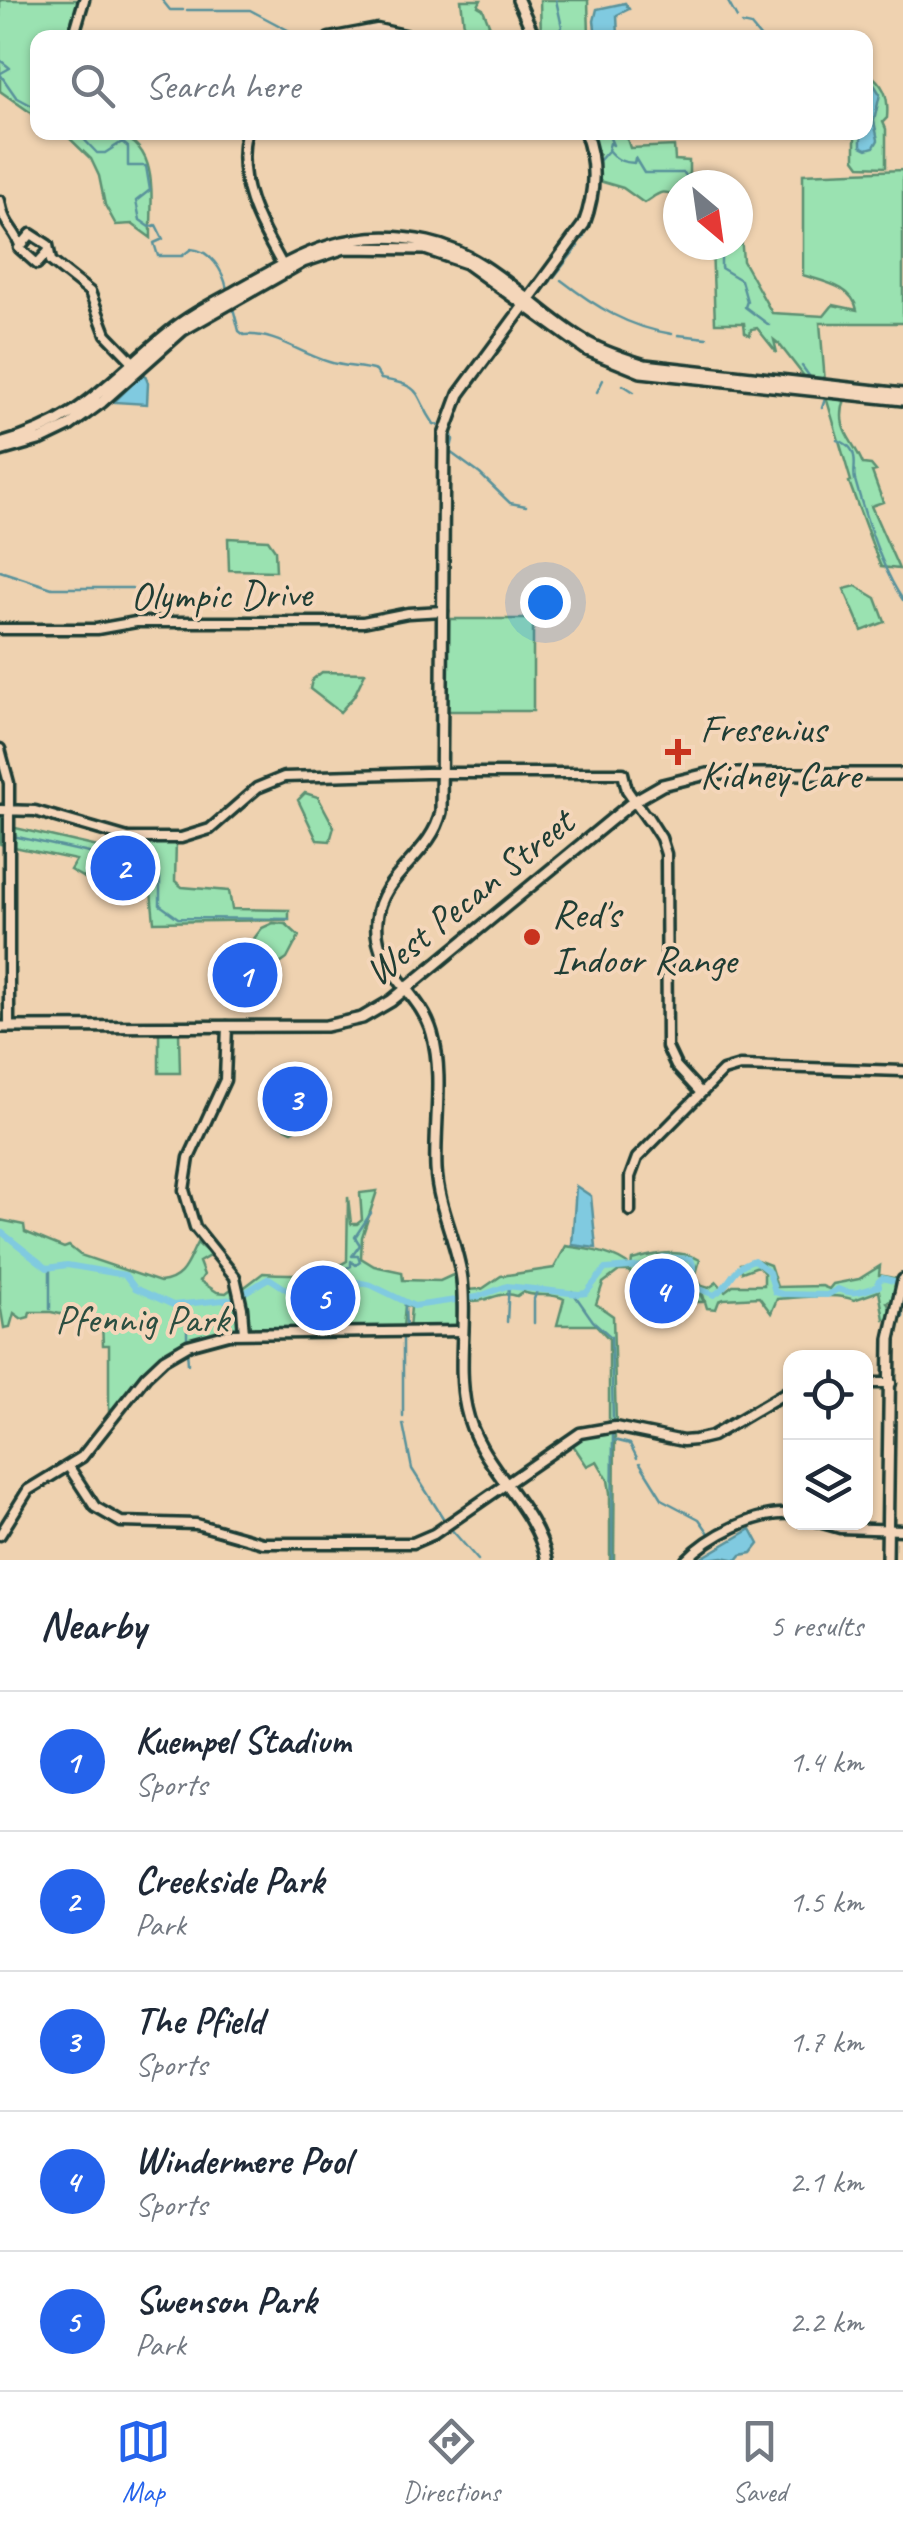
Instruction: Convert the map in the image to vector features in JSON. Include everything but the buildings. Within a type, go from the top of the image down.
[{"type":"main road","points":[[516,0],[530,30]]},
{"type":"main road","points":[[545,1560],[532,1529],[468,1429],[460,1398],[462,1310],[457,1262],[433,1185],[431,1038],[380,958],[372,932],[376,910],[390,880],[421,846],[433,824],[438,803],[440,434],[444,415],[455,392],[577,238],[588,214],[594,174],[587,140]]},
{"type":"main road","points":[[0,448],[42,439],[69,426],[91,412],[137,366],[194,319],[316,248],[344,241],[411,240],[488,267],[526,302]]},
{"type":"main road","points":[[296,266],[307,254],[344,241]]},
{"type":"main road","points":[[284,268],[345,248],[440,250],[483,274],[602,354],[734,379],[903,397]]},
{"type":"main road","name":"West Pecan Street","points":[[4,1027],[339,1024],[371,1014],[403,992],[634,801],[662,785],[707,774],[903,774]]},
{"type":"main road","points":[[889,1560],[890,1338],[903,1280]]},
{"type":"street","points":[[74,30],[83,0]]},
{"type":"street","points":[[245,140],[243,158],[248,195],[284,268]]},
{"type":"street","points":[[0,201],[5,224],[21,239],[22,254],[36,264],[47,258]]},
{"type":"street","points":[[21,239],[32,234],[48,245],[47,258]]},
{"type":"street","points":[[47,258],[90,292],[108,338],[137,366]]},
{"type":"street","name":"Olympic Drive","points":[[0,629],[96,630],[136,622],[363,622],[408,613],[441,612]]},
{"type":"street","points":[[0,749],[8,775],[4,810],[9,836],[4,1027]]},
{"type":"street","points":[[4,810],[42,812],[128,838],[181,838],[210,829],[256,788],[278,778],[623,773],[625,786],[661,838],[666,858],[667,1047],[676,1066],[700,1092]]},
{"type":"street","points":[[228,1026],[225,1080],[189,1158],[184,1190],[195,1226],[228,1266],[239,1290],[244,1334]]},
{"type":"street","points":[[630,1211],[630,1177],[637,1158],[723,1070],[740,1066],[903,1071]]},
{"type":"street","points":[[0,1535],[28,1490],[86,1454],[139,1384],[164,1359],[196,1342],[244,1334],[461,1331]]},
{"type":"street","points":[[873,1383],[891,1383]]},
{"type":"street","points":[[69,1467],[92,1504],[114,1521],[188,1523],[273,1544],[417,1543],[586,1431],[626,1428],[683,1441],[696,1440],[712,1436],[783,1394]]},
{"type":"street","points":[[686,1560],[704,1545],[756,1519],[783,1515]]},
{"type":"street","points":[[873,1528],[903,1529]]},
{"type":"green space","points":[[0,0],[80,0],[70,30],[30,30],[30,112],[0,91]]},
{"type":"green space","points":[[461,0],[481,0],[478,6],[490,27],[465,30]]},
{"type":"green space","points":[[540,0],[588,0],[589,30],[541,30]]},
{"type":"green space","points":[[873,77],[886,96],[886,167],[860,166],[855,159],[855,140],[873,140]]},
{"type":"green space","points":[[71,140],[129,140],[139,148],[150,174],[151,238],[132,224],[116,225],[105,205],[91,159]]},
{"type":"green space","points":[[593,140],[627,140],[630,148],[674,146],[675,160],[689,161],[689,170],[663,170],[663,193],[644,203],[623,188],[596,180],[599,155]]},
{"type":"green space","points":[[903,170],[903,323],[820,323],[825,382],[807,380],[779,344],[774,340],[777,353],[757,328],[751,329],[750,335],[745,332],[744,323],[715,323],[713,260],[743,260],[772,313],[824,316],[833,305],[857,310],[843,290],[803,275],[803,174]]},
{"type":"green space","points":[[826,397],[845,399],[842,418],[846,433],[863,464],[876,471],[872,472],[883,502],[871,506],[899,569],[881,567],[878,560],[849,482]]},
{"type":"green space","points":[[228,538],[268,540],[275,550],[276,571],[229,570]]},
{"type":"green space","points":[[856,586],[876,598],[885,622],[862,631],[844,589]]},
{"type":"green space","points":[[445,619],[533,619],[533,711],[446,711]]},
{"type":"green space","points":[[322,672],[365,673],[354,696],[340,712],[310,689],[312,680]]},
{"type":"green space","points":[[305,793],[318,797],[334,827],[330,841],[317,840],[298,800]]},
{"type":"green space","points":[[0,812],[6,814],[11,827],[102,848],[125,860],[149,859],[149,841],[176,841],[175,881],[182,887],[229,891],[232,909],[289,910],[289,920],[154,922],[150,881],[121,884],[92,870],[84,878],[70,870],[76,860],[0,844]]},
{"type":"green space","points":[[273,923],[286,924],[299,936],[287,959],[277,966],[253,940],[262,928]]},
{"type":"green space","points":[[243,955],[262,987],[247,996],[229,964]]},
{"type":"green space","points":[[159,1032],[179,1032],[180,1073],[159,1073]]},
{"type":"green space","points":[[296,1066],[316,1079],[323,1092],[324,1107],[322,1115],[292,1131],[280,1125],[265,1097],[274,1076]]},
{"type":"green space","points":[[377,1191],[362,1237],[361,1258],[374,1266],[402,1272],[403,1280],[440,1281],[455,1274],[458,1328],[409,1329],[411,1307],[405,1305],[403,1328],[247,1331],[242,1289],[263,1273],[317,1272],[347,1261],[348,1197],[351,1224],[357,1224],[362,1220],[360,1193]]},
{"type":"green space","name":"Pfennig Park","points":[[0,1220],[24,1225],[25,1232],[160,1282],[180,1274],[197,1243],[211,1255],[199,1262],[204,1275],[200,1281],[217,1292],[226,1293],[235,1286],[240,1330],[214,1334],[173,1350],[109,1418],[109,1345],[103,1345],[102,1323],[51,1312],[30,1312],[29,1317],[22,1319],[14,1313],[10,1327],[4,1328],[0,1304]]},
{"type":"green space","points":[[566,1246],[609,1255],[631,1267],[632,1260],[657,1254],[692,1256],[700,1260],[695,1277],[702,1286],[709,1288],[717,1282],[725,1291],[733,1285],[764,1285],[764,1273],[758,1266],[742,1272],[740,1264],[757,1260],[770,1265],[777,1287],[829,1289],[833,1284],[859,1279],[880,1266],[879,1275],[898,1279],[884,1319],[879,1291],[854,1300],[829,1296],[777,1299],[771,1313],[759,1297],[724,1299],[716,1309],[707,1308],[703,1295],[697,1288],[704,1302],[637,1302],[630,1271],[619,1271],[603,1283],[596,1304],[613,1316],[616,1424],[609,1424],[609,1339],[596,1325],[557,1325],[564,1299],[554,1296],[523,1292],[517,1296],[504,1294],[466,1300],[466,1290],[482,1289],[501,1276],[554,1268]]},
{"type":"green space","points":[[615,1429],[614,1560],[610,1560],[608,1480],[597,1461],[587,1466],[571,1442]]},
{"type":"water","points":[[625,3],[629,9],[617,15],[618,30],[595,30],[597,9]]},
{"type":"water","points":[[873,83],[880,94],[874,121],[878,140],[874,147],[861,146],[861,140],[873,140]]},
{"type":"water","points":[[144,372],[147,404],[114,402]]},
{"type":"water","points":[[576,1186],[591,1196],[596,1248],[572,1245]]},
{"type":"water","points":[[751,1529],[759,1544],[752,1553],[737,1560],[698,1560]]},
{"type":"waterway","points":[[162,0],[170,10],[183,10]]},
{"type":"waterway","points":[[556,0],[560,30]]},
{"type":"waterway","points":[[727,0],[737,18]]},
{"type":"waterway","points":[[187,10],[250,10],[288,30]]},
{"type":"waterway","points":[[742,24],[754,30]]},
{"type":"waterway","points":[[0,60],[10,68],[1,73]]},
{"type":"waterway","points":[[0,74],[16,97],[30,105]]},
{"type":"waterway","points":[[85,140],[97,153],[105,153],[122,142],[128,147],[128,166],[146,166],[150,190],[136,201],[140,220],[150,227],[156,225],[163,239],[154,243],[158,256],[182,256],[191,249],[198,250],[219,268],[227,289]]},
{"type":"waterway","points":[[611,140],[613,145],[610,143],[608,150],[618,159],[634,163],[635,158],[644,173],[663,173]]},
{"type":"waterway","points":[[598,193],[599,161],[607,152]]},
{"type":"waterway","points":[[583,239],[597,199]]},
{"type":"waterway","points":[[554,277],[578,246]]},
{"type":"waterway","points":[[721,260],[721,268],[741,280],[745,307],[769,325]]},
{"type":"waterway","points":[[561,280],[613,314],[672,334]]},
{"type":"waterway","points":[[544,289],[551,281]]},
{"type":"waterway","points":[[536,300],[543,291]]},
{"type":"waterway","points":[[233,308],[239,331],[244,335],[267,337],[329,362],[376,371],[381,379],[412,388],[434,424],[439,425]]},
{"type":"waterway","points":[[678,335],[707,338]]},
{"type":"waterway","points":[[802,366],[812,380]]},
{"type":"waterway","points":[[597,392],[603,380]]},
{"type":"waterway","points":[[623,385],[634,392]]},
{"type":"waterway","points":[[822,408],[825,399]]},
{"type":"waterway","points":[[451,430],[450,452],[510,503],[526,506]]},
{"type":"waterway","points":[[837,440],[853,453],[855,480],[869,526],[903,600]]},
{"type":"waterway","points":[[0,571],[52,588],[132,588]]},
{"type":"waterway","points":[[13,836],[89,853],[128,873],[155,872],[160,878],[160,905],[178,918],[289,919]]},
{"type":"waterway","points":[[335,1291],[331,1281],[338,1282],[342,1278],[340,1271],[351,1266],[351,1261],[356,1265],[360,1262],[358,1256],[352,1256],[360,1245],[355,1237],[371,1213]]},
{"type":"waterway","points":[[0,1231],[47,1268],[67,1265],[125,1275],[135,1288],[173,1305],[234,1299],[269,1278],[310,1305],[357,1282],[414,1306],[477,1297],[507,1286],[579,1294],[586,1293],[605,1269],[644,1266],[663,1257],[691,1259],[692,1280],[714,1295],[740,1267],[754,1260],[769,1272],[775,1292],[782,1294],[827,1295],[838,1289],[859,1292],[879,1286],[882,1278],[902,1283]]},
{"type":"waterway","points":[[50,1269],[50,1309]]},
{"type":"waterway","points":[[508,1300],[509,1286]]},
{"type":"waterway","points":[[534,1299],[538,1288]]},
{"type":"waterway","points":[[572,1291],[593,1321],[611,1337],[613,1422]]},
{"type":"waterway","points":[[226,1300],[228,1323]]},
{"type":"waterway","points":[[534,1301],[534,1323]]},
{"type":"waterway","points":[[507,1322],[508,1302]]},
{"type":"waterway","points":[[188,1303],[188,1314]]},
{"type":"waterway","points":[[405,1303],[406,1328]]},
{"type":"waterway","points":[[903,1311],[903,1317]]},
{"type":"waterway","points":[[187,1317],[187,1341]]},
{"type":"waterway","points":[[228,1325],[228,1330]]},
{"type":"waterway","points":[[403,1336],[403,1417]]},
{"type":"waterway","points":[[187,1350],[188,1364]]},
{"type":"waterway","points":[[403,1424],[412,1469],[445,1521]]},
{"type":"waterway","points":[[612,1560],[613,1432]]},
{"type":"waterway","points":[[614,1440],[630,1444],[637,1458]]},
{"type":"waterway","points":[[640,1463],[663,1500],[699,1519],[711,1536]]},
{"type":"waterway","points":[[450,1528],[478,1560]]},
{"type":"place","name":"Fresenius Kidney Care","points":[[678,752]]},
{"type":"place","name":"Creekside Park","points":[[123,868]]},
{"type":"place","name":"Red's Indoor Range","points":[[532,937]]},
{"type":"place","name":"Kuempel Stadium","points":[[245,975]]},
{"type":"place","name":"The Pfield","points":[[295,1099]]},
{"type":"place","name":"Windermere Pool","points":[[662,1291]]},
{"type":"place","name":"Swenson Park","points":[[323,1298]]}]
